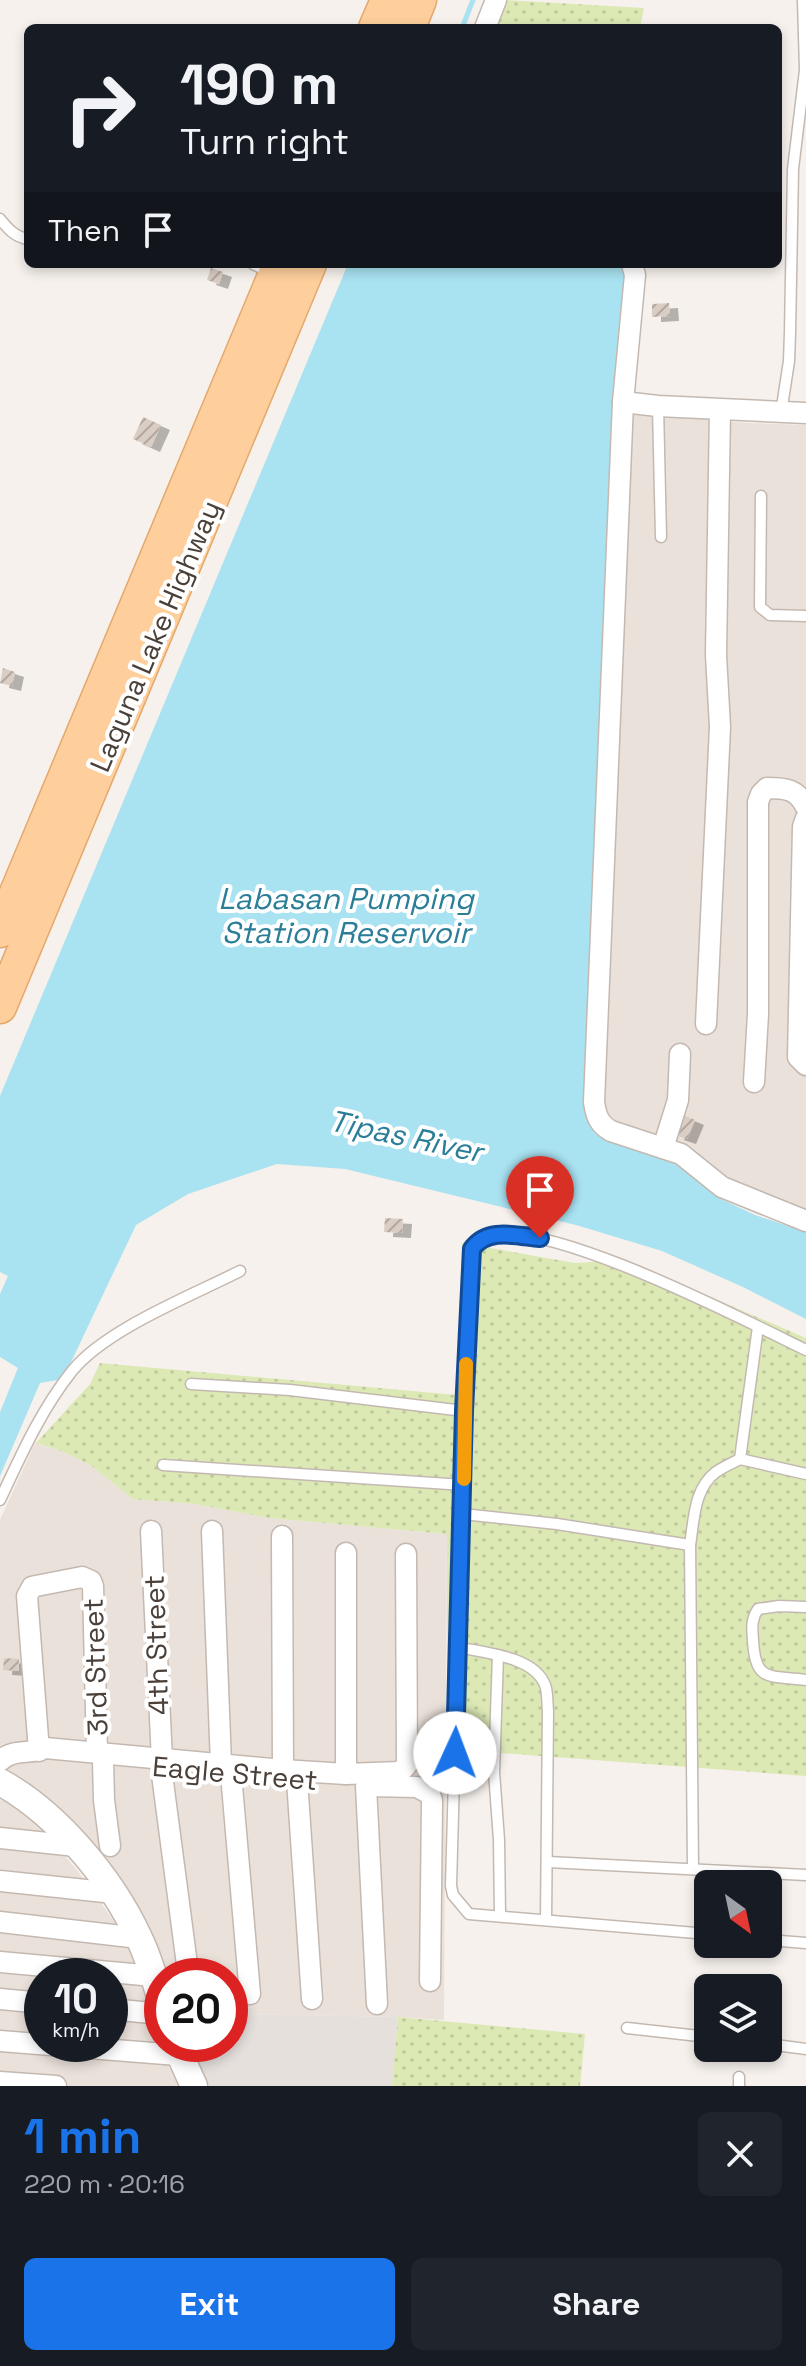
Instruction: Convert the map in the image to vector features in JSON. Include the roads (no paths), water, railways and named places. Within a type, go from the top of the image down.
[{"type":"main road","points":[[411,24],[420,0]]},
{"type":"main road","name":"Laguna Lake Highway","points":[[0,1007],[211,464],[269,268]]},
{"type":"main road","name":"Laguna Lake Highway","points":[[0,931],[211,464],[308,268]]},
{"type":"street","points":[[487,24],[496,0]]},
{"type":"street","points":[[633,268],[635,275],[623,402],[594,1102],[596,1114],[602,1125],[611,1131],[681,1154],[722,1187],[806,1221]]},
{"type":"street","points":[[623,402],[806,413]]},
{"type":"street","points":[[706,1024],[720,727],[716,655],[720,410]]},
{"type":"street","points":[[754,1082],[758,1014],[758,802],[767,788],[783,788],[798,794],[806,807]]},
{"type":"street","points":[[806,818],[803,827],[803,990],[798,1057],[806,1065]]},
{"type":"street","points":[[663,1148],[678,1100],[680,1054]]},
{"type":"street","name":"4th Street","points":[[151,1531],[162,1764],[186,1958]]},
{"type":"street","points":[[212,1531],[226,1769],[250,1994]]},
{"type":"street","points":[[282,1536],[290,1775],[312,1999]]},
{"type":"street","points":[[346,1553],[346,1774]]},
{"type":"street","name":"Eagle Street","points":[[290,1775],[400,1772],[407,1765],[406,1554]]},
{"type":"street","name":"3rd Street","points":[[39,1751],[27,1596],[32,1587],[82,1577],[91,1581],[93,1586],[100,1757],[110,1846]]},
{"type":"street","name":"Eagle Street","points":[[0,1761],[12,1753],[39,1751],[44,1754],[290,1775],[366,1786],[417,1787],[430,1794],[432,1801],[430,1981]]},
{"type":"street","points":[[0,1782],[22,1794],[45,1813],[76,1846],[114,1893],[147,1958]]},
{"type":"street","points":[[366,1786],[377,2004]]},
{"type":"street","points":[[0,1838],[76,1846]]},
{"type":"street","points":[[0,1881],[114,1893]]},
{"type":"street","points":[[0,1922],[139,1938]]},
{"type":"street","points":[[0,1962],[144,1975]]},
{"type":"street","points":[[0,1999],[24,2001]]},
{"type":"street","points":[[0,2041],[144,2048]]},
{"type":"street","points":[[183,2062],[194,2086]]},
{"type":"street","points":[[0,2082],[56,2086]]},
{"type":"lane","points":[[781,413],[789,361],[793,169],[805,70],[803,0]]},
{"type":"lane","points":[[0,219],[8,230],[24,239]]},
{"type":"lane","points":[[658,406],[661,537]]},
{"type":"lane","points":[[761,496],[760,607],[770,615],[806,616]]},
{"type":"lane","points":[[694,1933],[469,1914],[453,1895],[464,1411],[472,1249],[477,1241],[486,1236],[502,1234],[540,1238],[575,1248],[632,1269],[806,1350]]},
{"type":"lane","points":[[0,1500],[39,1419],[73,1369],[122,1330],[240,1271]]},
{"type":"lane","points":[[740,1459],[758,1327]]},
{"type":"lane","points":[[191,1384],[290,1390],[464,1411]]},
{"type":"lane","points":[[693,1869],[690,1545],[700,1492],[715,1472],[740,1459],[806,1474]]},
{"type":"lane","points":[[163,1465],[464,1485]]},
{"type":"lane","points":[[463,1514],[557,1524],[690,1545]]},
{"type":"lane","points":[[806,1607],[758,1609],[752,1622],[754,1663],[760,1671],[806,1680]]},
{"type":"lane","points":[[458,1647],[517,1659],[545,1683],[548,1711],[546,1920]]},
{"type":"lane","points":[[498,1655],[494,1772],[500,1916]]},
{"type":"lane","points":[[548,1862],[806,1875]]},
{"type":"lane","points":[[782,1941],[806,1943]]},
{"type":"lane","points":[[627,2028],[694,2035]]},
{"type":"lane","points":[[782,2046],[806,2049]]},
{"type":"water","name":"Labasan Pumping Station Reservoir","points":[[346,268],[625,268],[587,1120],[597,1133],[687,1167],[723,1200],[755,1215],[806,1232],[806,1319],[662,1251],[576,1225],[345,1169],[277,1164],[188,1194],[136,1225],[63,1379],[40,1383],[0,1476],[0,1412],[18,1368],[0,1357],[0,1294],[8,1276],[0,1272],[0,1096]]},
{"type":"waterway","points":[[464,24],[473,0]]},
{"type":"water label","name":"Tipas River","points":[[406,1136]]}]
